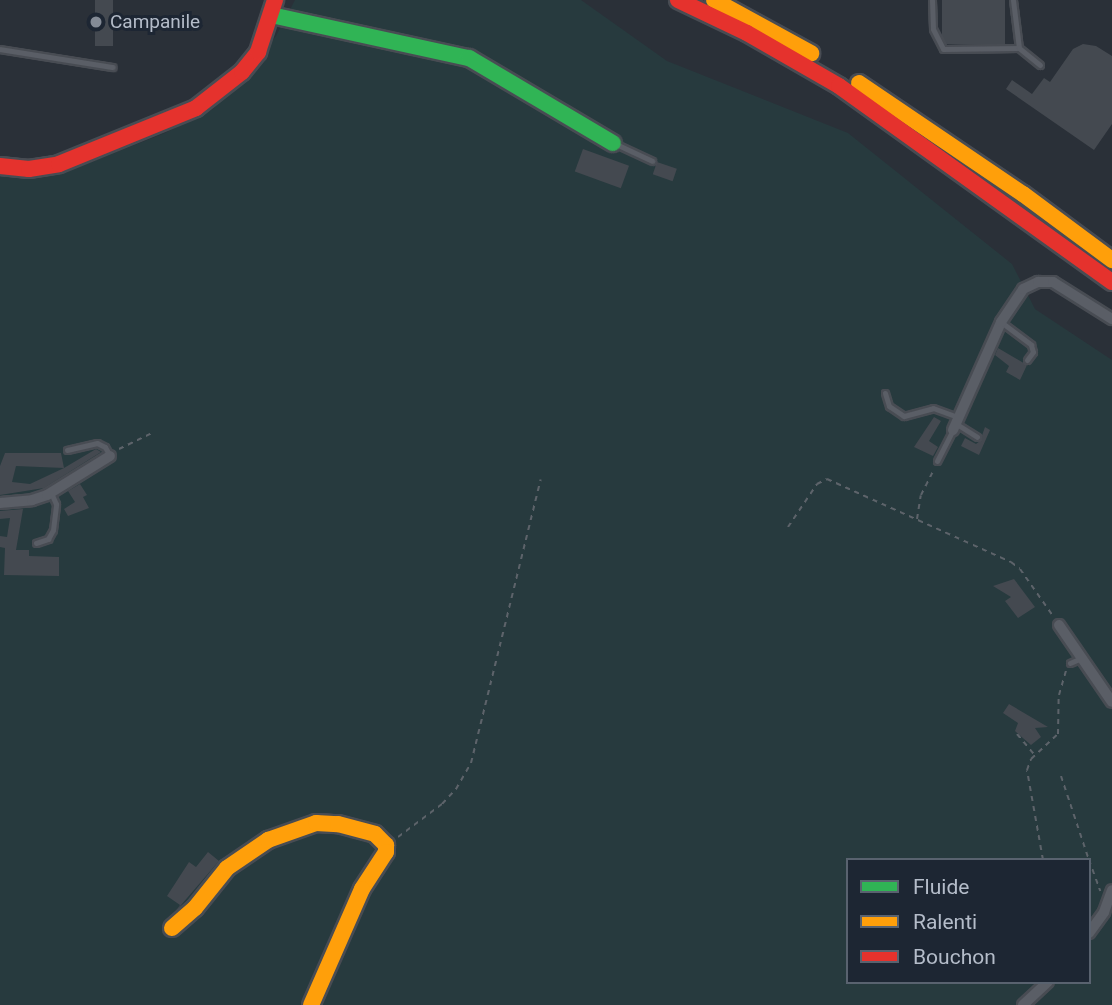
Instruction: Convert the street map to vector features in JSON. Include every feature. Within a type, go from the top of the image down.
[{"type":"main road","points":[[678,0],[747,33],[839,86],[1112,282]]},
{"type":"main road","points":[[714,0],[777,32],[896,106],[1112,260]]},
{"type":"main road","points":[[0,166],[29,169],[60,164],[195,108],[242,72],[258,52],[273,7],[469,58],[614,143]]},
{"type":"main road","points":[[172,928],[195,908],[231,864],[268,840],[300,826],[316,823],[360,829],[375,834],[386,845],[386,852],[362,889],[311,1005]]},
{"type":"street","points":[[955,423],[1001,322],[1023,289],[1038,282],[1053,282],[1112,319]]},
{"type":"street","points":[[0,503],[32,500],[51,492],[110,456]]},
{"type":"street","points":[[1059,625],[1112,702]]},
{"type":"street","points":[[1091,930],[1104,912],[1112,890]]},
{"type":"street","points":[[1023,1005],[1046,984]]},
{"type":"lane","points":[[932,0],[933,29],[943,49],[1019,48],[1040,65]]},
{"type":"lane","points":[[1013,0],[1019,48]]},
{"type":"lane","points":[[0,49],[113,67]]},
{"type":"lane","points":[[614,143],[652,160]]},
{"type":"lane","points":[[1001,322],[1031,345],[1033,352],[1027,360]]},
{"type":"lane","points":[[885,393],[889,406],[904,416],[933,408],[977,437]]},
{"type":"lane","points":[[937,461],[955,423]]},
{"type":"lane","points":[[67,450],[97,443],[105,447],[110,456]]},
{"type":"lane","points":[[36,543],[48,539],[53,530],[57,504],[51,492]]},
{"type":"lane","points":[[1070,663],[1081,658]]},
{"type":"path","points":[[110,456],[152,433]]},
{"type":"path","points":[[917,520],[921,495],[937,461]]},
{"type":"path","points":[[386,845],[442,804],[456,789],[471,763],[541,479]]},
{"type":"path","points":[[788,527],[817,484],[827,480],[1020,569],[1059,625]]},
{"type":"path","points":[[1044,858],[1027,776],[1028,765],[1034,755],[1058,734],[1061,683],[1070,663]]},
{"type":"path","points":[[1017,734],[1034,755]]},
{"type":"path","points":[[1061,776],[1088,858]]},
{"type":"path","points":[[1091,866],[1100,892],[1099,898]]},
{"type":"green space","points":[[295,0],[581,0],[667,61],[848,133],[1012,264],[1035,309],[1112,360],[1112,1005],[0,1005],[0,171],[30,176],[63,173],[165,133],[213,109],[240,82],[276,36]]},
{"type":"building","points":[[95,0],[113,0],[113,46],[95,46]]},
{"type":"building","points":[[942,0],[1005,0],[1005,44],[942,44]]},
{"type":"building","points":[[1083,44],[1096,46],[1112,56],[1112,124],[1094,150],[1006,89],[1012,80],[1032,94],[1044,78],[1050,82],[1073,49]]},
{"type":"building","points":[[583,149],[629,166],[621,188],[575,172]]},
{"type":"building","points":[[657,162],[677,169],[673,181],[653,174]]},
{"type":"building","points":[[998,348],[1027,365],[1020,380],[1006,372],[1009,366],[995,355]]},
{"type":"building","points":[[934,417],[941,421],[929,441],[938,447],[933,456],[914,447]]},
{"type":"building","points":[[985,427],[990,430],[979,455],[961,446],[965,438],[976,444],[980,441]]},
{"type":"building","points":[[96,449],[101,452],[44,488],[0,495],[0,466],[5,453],[61,453],[64,468]],"holes":[[[16,466],[64,468],[30,484],[12,482]]]},
{"type":"building","points":[[80,484],[87,495],[83,497],[89,508],[68,516],[64,509],[75,502],[68,491]]},
{"type":"building","points":[[23,509],[16,550],[29,550],[29,556],[59,557],[59,576],[4,575],[5,548],[0,547],[0,536],[7,537],[10,518],[0,519],[0,511]]},
{"type":"building","points":[[1014,579],[1035,607],[1018,618],[1005,601],[1011,597],[993,586]]},
{"type":"building","points":[[1009,704],[1048,727],[1035,728],[1041,737],[1031,745],[1015,731],[1018,723],[1003,713]]},
{"type":"building","points":[[208,852],[219,861],[175,912],[180,905],[167,896],[189,862],[196,867]]},
{"type":"traffic: fast","points":[[271,15],[469,58],[613,143]]},
{"type":"traffic: slow","points":[[714,0],[811,53]]},
{"type":"traffic: slow","points":[[859,83],[1023,194],[1112,260]]},
{"type":"traffic: slow","points":[[172,928],[195,908],[227,868],[268,840],[316,823],[338,824],[375,834],[386,845],[386,852],[362,889],[311,1005]]},
{"type":"traffic: jam","points":[[0,166],[29,169],[59,164],[196,108],[242,72],[258,52],[275,0]]},
{"type":"traffic: jam","points":[[678,0],[747,33],[839,86],[1112,282]]},
{"type":"place","name":"Campanile","points":[[96,22]]}]
